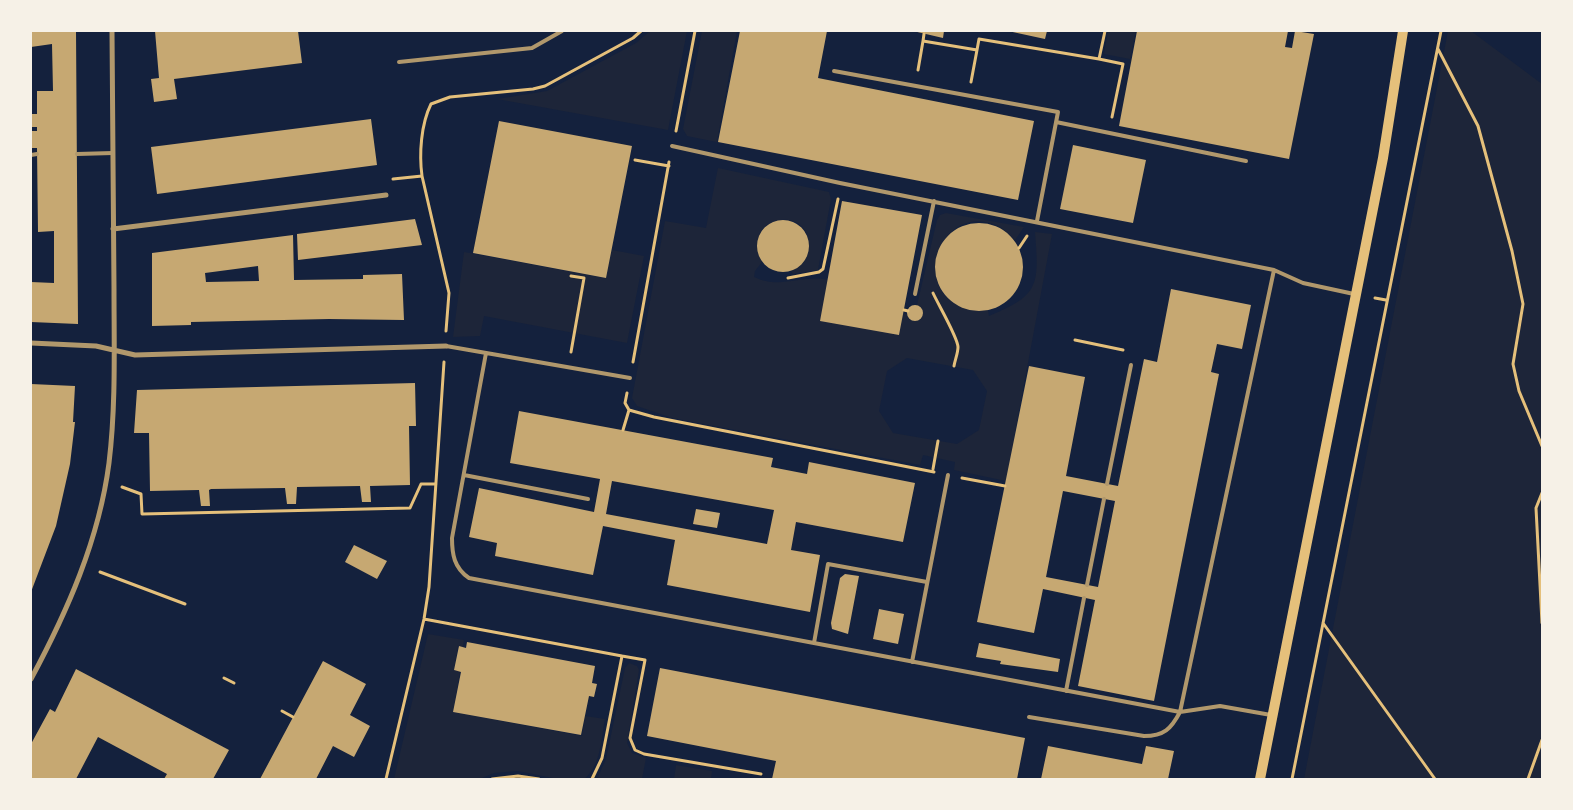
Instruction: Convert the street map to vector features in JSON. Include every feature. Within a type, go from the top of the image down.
[{"type":"main road","points":[[1260,779],[1354,294],[1383,158],[1403,31]]},
{"type":"street","points":[[31,679],[58,626],[82,570],[101,504],[109,463],[114,398],[112,31]]},
{"type":"street","points":[[113,229],[386,195]]},
{"type":"street","points":[[31,343],[114,349],[135,355],[446,346]]},
{"type":"lane","points":[[399,62],[532,48],[562,31]]},
{"type":"lane","points":[[834,71],[1058,112],[1037,221]]},
{"type":"lane","points":[[1056,122],[1246,161]]},
{"type":"lane","points":[[672,146],[840,183],[1274,270],[1303,283],[1354,294]]},
{"type":"lane","points":[[31,154],[37,154]]},
{"type":"lane","points":[[77,154],[113,154]]},
{"type":"lane","points":[[915,294],[934,201]]},
{"type":"lane","points":[[1029,716],[1154,736],[1161,734],[1172,726],[1180,712],[1274,270]]},
{"type":"lane","points":[[446,346],[630,378]]},
{"type":"lane","points":[[486,353],[452,538],[452,551],[457,566],[469,578],[1180,712],[1220,706],[1272,716]]},
{"type":"lane","points":[[1107,484],[1131,365]]},
{"type":"lane","points":[[464,475],[588,499]]},
{"type":"lane","points":[[912,662],[948,475]]},
{"type":"lane","points":[[1087,585],[1104,499]]},
{"type":"lane","points":[[814,643],[828,564],[927,582]]},
{"type":"lane","points":[[1066,691],[1084,598]]},
{"type":"path","points":[[386,779],[424,619],[429,587],[446,346],[449,293],[422,176],[420,157],[427,112],[431,104],[450,97],[534,89],[545,86],[633,38],[641,31]]},
{"type":"path","points":[[624,430],[629,410],[625,403],[694,31]]},
{"type":"path","points":[[1099,59],[1105,31]]},
{"type":"path","points":[[1292,779],[1441,31]]},
{"type":"path","points":[[924,34],[923,41],[977,50]]},
{"type":"path","points":[[968,96],[979,39],[1124,64],[1109,133]]},
{"type":"path","points":[[1438,49],[1478,126],[1512,251],[1523,304],[1513,364],[1519,391],[1542,446]]},
{"type":"path","points":[[635,160],[669,166]]},
{"type":"path","points":[[384,181],[422,176]]},
{"type":"path","points":[[788,278],[818,272],[823,269],[840,183]]},
{"type":"path","points":[[568,367],[584,278],[571,276]]},
{"type":"path","points":[[918,278],[932,292],[943,318],[955,336],[958,347],[954,366]]},
{"type":"path","points":[[1075,340],[1126,351]]},
{"type":"path","points":[[629,410],[654,417],[1005,486]]},
{"type":"path","points":[[932,472],[938,441]]},
{"type":"path","points":[[121,487],[141,494],[142,514],[410,508],[421,484],[436,484]]},
{"type":"path","points":[[1542,493],[1536,508],[1542,623]]},
{"type":"path","points":[[100,572],[185,604]]},
{"type":"path","points":[[424,619],[645,660],[630,738],[635,750],[644,754],[761,774]]},
{"type":"path","points":[[1322,622],[1434,779]]},
{"type":"path","points":[[592,779],[602,758],[622,656]]},
{"type":"path","points":[[224,678],[234,683]]},
{"type":"path","points":[[282,711],[293,717]]},
{"type":"path","points":[[1528,779],[1542,740]]},
{"type":"path","points":[[492,779],[518,776],[540,779]]},
{"type":"shaded area","points":[[650,31],[687,31],[668,130],[497,99],[547,91],[636,43]]},
{"type":"shaded area","points":[[702,31],[737,31],[717,142],[687,136],[683,129]]},
{"type":"shaded area","points":[[1108,31],[1136,31],[1130,59],[1104,54]]},
{"type":"shaded area","points":[[1448,31],[1471,31],[1542,84],[1542,779],[1304,779]]},
{"type":"shaded area","points":[[718,168],[829,192],[831,199],[818,270],[793,274],[791,271],[802,264],[807,257],[809,244],[806,231],[798,223],[787,220],[776,221],[767,226],[760,234],[758,246],[762,262],[755,271],[754,277],[773,282],[809,279],[828,280],[899,335],[903,313],[913,320],[919,319],[923,315],[922,309],[917,305],[937,220],[940,215],[946,213],[1024,227],[1015,240],[1000,227],[978,221],[959,226],[945,240],[937,257],[936,276],[944,294],[961,306],[988,310],[989,316],[1006,309],[1027,294],[1033,286],[1036,276],[1035,232],[1052,234],[1006,481],[954,470],[955,462],[923,455],[920,465],[672,418],[637,406],[632,398],[665,221],[706,228]],"holes":[[[907,358],[973,370],[987,391],[979,430],[957,444],[893,433],[879,411],[887,371]]]},
{"type":"shaded area","points":[[612,250],[644,256],[627,343],[484,316],[480,336],[453,337],[464,252],[605,278]]},
{"type":"shaded area","points":[[428,634],[464,640],[463,647],[458,646],[454,670],[460,672],[453,712],[582,736],[585,716],[605,719],[597,760],[590,774],[584,779],[558,779],[518,771],[494,773],[479,779],[394,779]]},
{"type":"shaded area","points":[[629,663],[637,666],[639,670],[627,743],[632,753],[646,758],[642,779],[597,779],[606,759],[625,668]]},
{"type":"shaded area","points":[[676,765],[712,771],[711,779],[674,779]]},
{"type":"building","points":[[31,31],[76,31],[78,324],[31,322],[31,282],[54,283],[54,231],[38,232],[37,148],[31,148],[31,131],[37,131],[37,127],[31,127],[31,114],[37,114],[37,91],[53,91],[52,44],[31,47]]},
{"type":"building","points":[[155,31],[298,31],[302,63],[174,79],[177,99],[154,102],[151,79],[159,78]]},
{"type":"building","points":[[740,31],[827,31],[818,78],[1034,121],[1018,200],[718,142]]},
{"type":"building","points":[[913,31],[944,31],[943,38]]},
{"type":"building","points":[[1008,31],[1047,31],[1045,39]]},
{"type":"building","points":[[1137,31],[1288,31],[1285,47],[1292,48],[1295,31],[1314,34],[1289,159],[1119,126]]},
{"type":"building","points":[[371,119],[377,165],[157,194],[151,147]]},
{"type":"building","points":[[499,121],[632,146],[606,278],[473,253]]},
{"type":"building","points":[[1073,145],[1146,160],[1133,223],[1060,209]]},
{"type":"building","points":[[842,201],[922,215],[899,335],[820,321]]},
{"type":"building","points":[[415,219],[422,245],[298,260],[297,234]]},
{"type":"building","points":[[778,220],[788,220],[802,227],[809,241],[809,251],[802,265],[788,272],[778,272],[768,268],[761,261],[757,251],[757,241],[761,231],[768,224]]},
{"type":"building","points":[[979,223],[996,226],[1004,230],[1016,242],[1020,250],[1023,267],[1020,284],[1016,292],[1004,304],[996,308],[979,311],[962,308],[954,304],[942,292],[938,284],[935,267],[938,250],[942,242],[954,230],[962,226]]},
{"type":"building","points":[[293,235],[294,280],[363,279],[363,275],[402,274],[404,320],[329,319],[191,322],[191,325],[152,326],[152,253]],"holes":[[[258,266],[259,281],[206,282],[205,273]]]},
{"type":"building","points":[[1171,289],[1251,305],[1242,349],[1217,344],[1211,372],[1219,374],[1154,701],[1078,686],[1095,600],[1043,589],[1034,633],[977,622],[1029,366],[1085,377],[1066,476],[1118,486],[1144,359],[1157,362]],"holes":[[[1063,491],[1115,501],[1098,587],[1046,577]]]},
{"type":"building","points":[[915,305],[921,307],[923,313],[921,319],[915,321],[909,319],[907,313],[909,307]]},
{"type":"building","points":[[415,383],[416,426],[409,426],[410,485],[370,486],[371,502],[362,502],[360,486],[297,487],[296,504],[287,504],[285,488],[211,489],[209,490],[210,506],[201,506],[199,490],[150,491],[149,433],[134,433],[137,390]]},
{"type":"building","points":[[31,384],[75,386],[73,422],[75,422],[70,464],[56,526],[31,592]]},
{"type":"building","points":[[519,411],[773,458],[771,467],[807,474],[809,462],[915,483],[903,542],[796,522],[791,550],[820,555],[810,612],[667,585],[675,540],[603,526],[593,575],[495,556],[497,543],[469,537],[479,488],[594,512],[600,479],[510,463]],"holes":[[[612,481],[774,510],[767,544],[606,514]]]},
{"type":"building","points":[[696,509],[720,513],[717,528],[693,524]]},
{"type":"building","points":[[354,545],[387,561],[377,579],[345,562]]},
{"type":"building","points":[[845,574],[859,576],[848,634],[832,629],[831,623],[840,578]]},
{"type":"building","points":[[879,609],[904,614],[898,644],[873,639]]},
{"type":"building","points":[[467,642],[595,666],[592,683],[597,684],[594,697],[589,696],[581,735],[453,712],[461,672],[454,670],[459,646],[466,648]]},
{"type":"building","points":[[979,643],[1060,659],[1058,672],[1000,664],[1001,661],[976,657]]},
{"type":"building","points":[[323,661],[366,684],[350,715],[370,726],[354,757],[333,746],[316,779],[260,779]]},
{"type":"building","points":[[660,668],[1025,738],[1017,779],[772,779],[776,761],[647,736]]},
{"type":"building","points":[[76,669],[229,750],[213,779],[164,779],[167,774],[98,737],[76,779],[31,779],[31,744],[50,709],[55,712]]},
{"type":"building","points":[[1048,746],[1142,764],[1146,746],[1174,751],[1168,779],[1041,779]]}]
